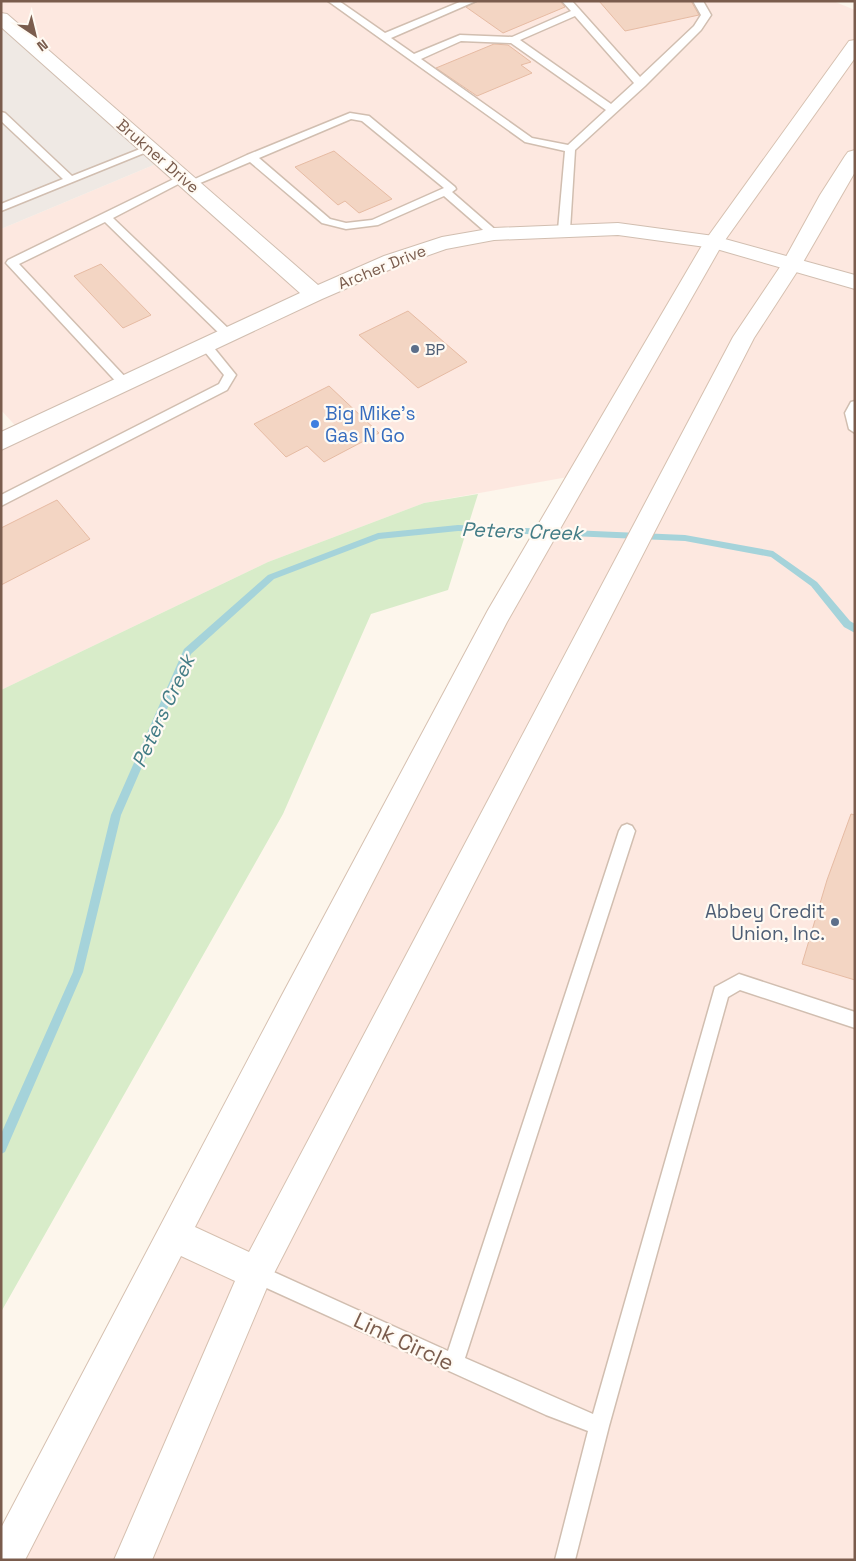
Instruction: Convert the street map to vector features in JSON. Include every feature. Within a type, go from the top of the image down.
[{"type":"main road","name":"Brukner Drive","points":[[1,18],[315,294]]},
{"type":"main road","points":[[5,1560],[497,617],[714,242],[855,45]]},
{"type":"main road","points":[[133,1560],[256,1273],[608,598],[666,482],[744,337],[792,264],[830,195],[855,156]]},
{"type":"main road","name":"Archer Drive","points":[[1,442],[315,294],[391,261],[442,243],[494,234],[618,229],[714,242],[855,282]]},
{"type":"main road","points":[[174,1235],[256,1273]]},
{"type":"lane","points":[[333,1],[529,140],[570,149]]},
{"type":"lane","points":[[384,37],[471,1]]},
{"type":"lane","points":[[567,1],[641,84]]},
{"type":"lane","points":[[564,230],[570,149],[641,84],[698,28],[706,16],[698,1]]},
{"type":"lane","points":[[414,58],[460,38],[513,40],[577,12]]},
{"type":"lane","points":[[513,40],[613,110]]},
{"type":"lane","points":[[1,115],[70,180]]},
{"type":"lane","points":[[125,384],[12,263],[106,217],[186,181],[251,157],[350,116],[365,118],[451,189],[374,223],[346,226],[326,221],[251,157]]},
{"type":"lane","points":[[1,208],[149,149]]},
{"type":"lane","points":[[445,192],[494,234]]},
{"type":"lane","points":[[106,217],[228,335]]},
{"type":"lane","points":[[1,501],[223,387],[230,375],[206,346]]},
{"type":"lane","points":[[855,405],[851,414],[855,429]]},
{"type":"lane","points":[[454,1363],[627,831]]},
{"type":"lane","points":[[565,1560],[599,1426],[721,992],[739,982],[855,1020]]},
{"type":"lane","name":"Link Circle","points":[[256,1273],[553,1408],[599,1426]]},
{"type":"shaded area","points":[[1,1],[833,1],[855,10],[855,1560],[5,1560],[579,475],[424,503],[268,562],[1,690],[1,442],[22,433],[1,410],[1,229],[163,161],[1,18]]},
{"type":"shaded area","points":[[1,18],[163,161],[1,229]]},
{"type":"green space","points":[[478,494],[448,590],[371,614],[283,814],[1,1312],[1,690],[268,562],[424,503]]},
{"type":"building","points":[[478,1],[560,1],[565,7],[503,33],[466,7]]},
{"type":"building","points":[[599,1],[691,1],[699,15],[625,31]]},
{"type":"building","points":[[494,44],[508,45],[531,62],[521,65],[532,73],[477,96],[436,68]]},
{"type":"building","points":[[334,151],[392,199],[359,213],[345,201],[338,205],[295,167]]},
{"type":"building","points":[[101,264],[151,315],[123,328],[74,276]]},
{"type":"building","points":[[408,311],[467,362],[418,388],[359,335]]},
{"type":"building","points":[[329,386],[379,433],[324,462],[307,446],[286,457],[254,424]]},
{"type":"building","points":[[57,500],[90,539],[1,585],[1,528]]},
{"type":"building","name":"Abbey Credit Union, Inc.","points":[[851,814],[855,815],[855,980],[802,964],[827,880]]},
{"type":"waterway","name":"Peters Creek","points":[[1,1148],[78,972],[116,815],[187,652],[271,577],[378,536],[458,528],[685,538],[773,554],[814,584],[847,624],[855,629]]},
{"type":"place","name":"BP","points":[[415,349]]},
{"type":"place","name":"Big Mike's Gas N Go","points":[[315,424]]},
{"type":"place","name":"Abbey Credit Union, Inc.","points":[[835,922]]}]
